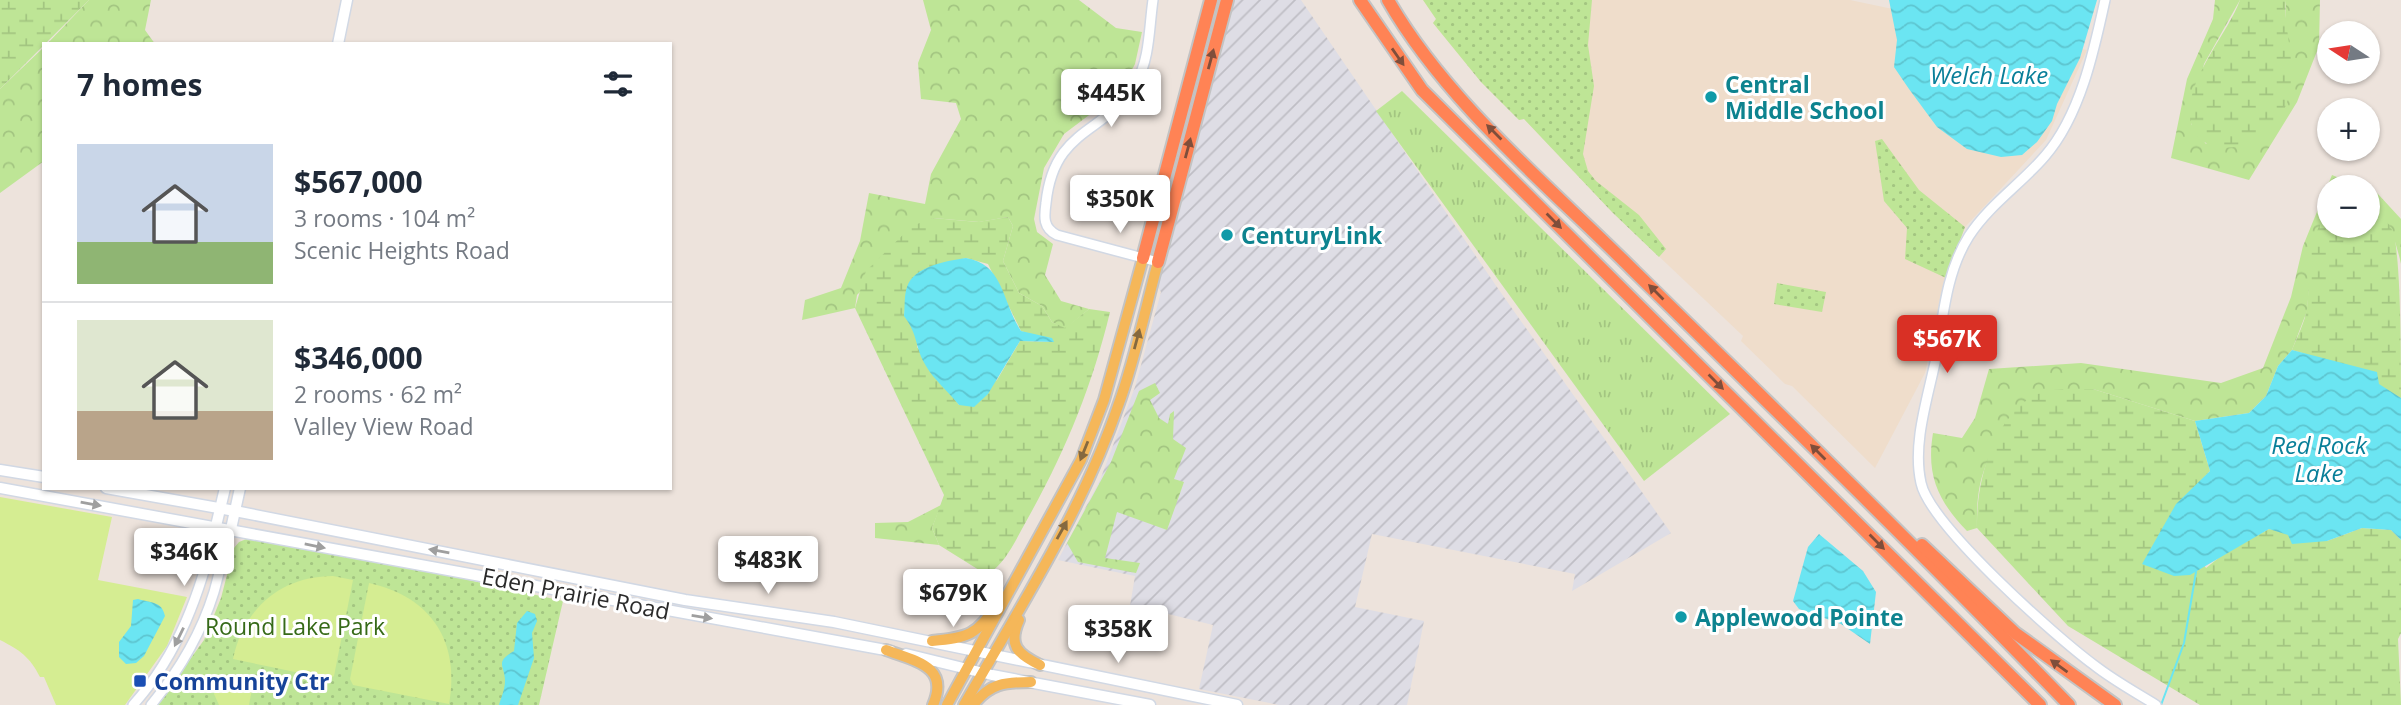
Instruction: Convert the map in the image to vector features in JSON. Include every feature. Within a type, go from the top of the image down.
[{"type":"highway","points":[[1143,258],[1211,0]]},
{"type":"highway","points":[[1158,262],[1227,0]]},
{"type":"highway","points":[[1360,0],[1422,90],[2040,705]]},
{"type":"highway","points":[[1388,0],[1417,45],[1484,122],[1867,500],[2069,705]]},
{"type":"highway","points":[[1867,500],[1924,547],[2015,633],[2115,705]]},
{"type":"highway","points":[[2080,681],[2127,705]]},
{"type":"main road","points":[[338,42],[347,0]]},
{"type":"main road","points":[[947,705],[1061,500],[1104,400],[1143,258]]},
{"type":"main road","points":[[964,705],[1070,514],[1119,405],[1158,262]]},
{"type":"main road","points":[[0,470],[42,477]]},
{"type":"main road","name":"Eden Prairie Road","points":[[0,488],[886,650],[1150,705]]},
{"type":"main road","name":"Eden Prairie Road","points":[[117,490],[235,510],[673,598],[834,622],[1237,705]]},
{"type":"main road","points":[[216,526],[224,490]]},
{"type":"main road","points":[[231,529],[240,490]]},
{"type":"main road","points":[[932,641],[959,639],[984,624],[1029,546],[1061,500]]},
{"type":"main road","points":[[1039,571],[1013,640],[1020,656],[1040,665]]},
{"type":"main road","points":[[886,650],[927,666],[933,672],[938,689],[933,705]]},
{"type":"main road","points":[[973,705],[982,694],[997,684],[1031,682]]},
{"type":"street","points":[[1153,0],[1141,74],[1121,102],[1065,148],[1052,172],[1044,216],[1046,226],[1057,234],[1158,262]]},
{"type":"street","points":[[2105,0],[2076,101],[2061,136],[2036,166],[1981,219],[1958,258],[1943,319],[1920,444],[1919,467],[1926,498],[1948,528],[2059,637],[2109,676],[2156,705]]},
{"type":"street","points":[[133,705],[177,642],[197,595],[216,526]]},
{"type":"street","points":[[151,705],[195,639],[213,594],[231,529]]},
{"type":"shaded area","points":[[1227,0],[1301,0],[1499,290],[1671,533],[1572,591],[1575,574],[1372,534],[1355,607],[1424,621],[1407,705],[1279,705],[1199,689],[1213,625],[1144,608],[1139,626],[1127,624],[1135,576],[1058,560],[1100,480],[1135,387],[1161,292],[1153,279]]},
{"type":"shaded area","points":[[1423,0],[1850,0],[2087,50],[2046,140],[1965,227],[1946,278],[1925,373],[1875,468],[1792,386],[1785,384],[1741,341],[1743,336],[1612,212],[1524,119],[1519,120],[1481,82],[1433,23],[1436,19]]},
{"type":"green space","points":[[0,0],[89,0],[47,42],[42,42],[42,47],[0,89]]},
{"type":"green space","points":[[89,0],[151,0],[145,30],[154,42],[49,42]]},
{"type":"green space","points":[[923,0],[1079,0],[1116,28],[1142,32],[1135,64],[1121,91],[1064,134],[1044,168],[1034,219],[1037,232],[1053,244],[1045,275],[1061,301],[1089,309],[1065,329],[1052,322],[1042,306],[1019,293],[1003,261],[1013,226],[1008,217],[979,222],[933,218],[857,295],[855,308],[802,320],[805,300],[841,288],[860,241],[869,193],[925,204],[931,174],[961,119],[956,103],[921,99],[918,63],[931,30]]},
{"type":"green space","points":[[1423,0],[1592,0],[1588,45],[1594,86],[1583,154],[1588,171],[1596,181],[1639,215],[1666,249],[1659,257],[1612,212],[1524,119],[1519,120],[1481,82],[1433,23],[1436,19]]},
{"type":"green space","points":[[2215,0],[2240,0],[2204,64],[2191,124],[2206,144],[2286,38],[2286,0],[2320,0],[2317,51],[2297,102],[2249,180],[2171,158],[2187,79],[2213,19]]},
{"type":"green space","points":[[2240,0],[2286,0],[2291,85],[2283,111],[2272,129],[2249,144],[2225,148],[2214,146],[2196,134],[2191,123],[2190,107],[2199,76]]},
{"type":"green space","points":[[42,49],[42,162],[0,193],[0,89]]},
{"type":"green space","points":[[1402,91],[1730,414],[1644,481],[1376,111]]},
{"type":"green space","points":[[1882,139],[1919,190],[1965,227],[1946,278],[1905,259],[1907,228],[1884,201],[1875,141]]},
{"type":"green space","points":[[2380,196],[2401,219],[2401,264],[2394,239],[2382,218]]},
{"type":"green space","points":[[2317,212],[2317,238],[2320,238],[2309,288],[2307,311],[2292,350],[2278,366],[2266,396],[2249,413],[2195,421],[2093,389],[2008,421],[1983,472],[1978,497],[1977,528],[1967,531],[1948,509],[1933,475],[1933,433],[1962,438],[1975,418],[1989,369],[2081,363],[2221,383],[2263,368],[2291,297],[2303,246]]},
{"type":"green space","points":[[2380,215],[2390,226],[2394,234],[2399,290],[2401,398],[2333,362],[2292,350],[2306,313],[2310,258],[2317,232],[2317,238],[2380,238]]},
{"type":"green space","points":[[1008,217],[1013,226],[1003,261],[1019,293],[1042,306],[1052,322],[1065,328],[1089,309],[1110,312],[1086,393],[1054,469],[1010,550],[1000,564],[987,575],[939,545],[932,528],[944,495],[855,308],[866,271],[912,226],[933,218],[978,222]],"holes":[[[966,258],[988,264],[1021,331],[1053,342],[1020,341],[997,380],[959,405],[917,347],[917,332],[904,315],[906,303],[931,267]]]},
{"type":"green space","points":[[1777,283],[1826,292],[1822,312],[1774,304]]},
{"type":"green space","points":[[1155,383],[1160,393],[1150,400],[1159,418],[1168,424],[1170,414],[1174,411],[1173,439],[1186,448],[1174,479],[1184,482],[1167,530],[1117,512],[1105,558],[1140,563],[1136,573],[1078,562],[1067,543],[1111,462],[1139,391]]},
{"type":"green space","points":[[2062,389],[2093,389],[2195,421],[2210,471],[2171,513],[2206,568],[2226,552],[2269,529],[2327,541],[2362,528],[2391,530],[2401,540],[2401,633],[2398,639],[2401,705],[2200,705],[2068,626],[1977,528],[1977,510],[1984,472],[1997,436],[2020,406],[2035,395]]},
{"type":"green space","points":[[0,497],[112,517],[98,580],[187,597],[167,646],[125,705],[56,705],[44,677],[40,677],[24,655],[0,640]]},
{"type":"green space","points":[[941,505],[932,528],[939,545],[875,538],[875,523],[908,522]]},
{"type":"green space","name":"Round Lake Park","points":[[249,538],[420,569],[563,601],[539,705],[157,705],[204,640],[221,598],[234,548],[239,542]]},
{"type":"green space","points":[[333,576],[353,580],[334,676],[329,679],[233,659],[246,625],[267,599],[297,582]]},
{"type":"green space","points":[[369,583],[410,599],[437,625],[450,661],[449,704],[353,685],[350,679]]},
{"type":"green space","points":[[221,680],[252,689],[249,705],[219,705],[214,694],[217,682]]},
{"type":"water","name":"Welch Lake","points":[[1889,0],[2097,0],[2080,58],[2057,104],[2052,121],[2037,142],[2022,155],[2001,157],[1967,149],[1937,127],[1909,89],[1894,67],[1897,40]]},
{"type":"water","points":[[966,258],[988,268],[995,276],[1021,331],[1052,338],[1054,342],[1020,341],[988,394],[974,407],[959,405],[933,376],[922,359],[912,329],[904,316],[906,290],[917,274],[932,266]]},
{"type":"water","name":"Red Rock Lake","points":[[2292,350],[2377,372],[2379,384],[2401,398],[2401,540],[2391,530],[2362,528],[2327,541],[2292,544],[2288,535],[2269,529],[2190,575],[2174,576],[2142,564],[2176,504],[2210,471],[2195,421],[2249,413],[2266,396],[2278,366]]},
{"type":"water","points":[[1819,534],[1863,571],[1876,592],[1870,644],[1841,624],[1799,609],[1793,601],[1808,547]]},
{"type":"water","points":[[133,600],[159,605],[165,616],[144,656],[136,663],[126,664],[119,657],[119,642],[131,626]]},
{"type":"water","points":[[527,611],[535,614],[537,621],[532,633],[534,658],[518,705],[499,705],[505,684],[502,662],[514,651],[517,623]]},
{"type":"waterway","points":[[2161,705],[2184,643],[2196,572]]},
{"type":"place","name":"Central Middle School","points":[[1711,97]]},
{"type":"place","name":"CenturyLink","points":[[1227,235]]},
{"type":"place","name":"Applewood Pointe","points":[[1681,617]]},
{"type":"place","name":"Community Ctr","points":[[140,681]]}]
